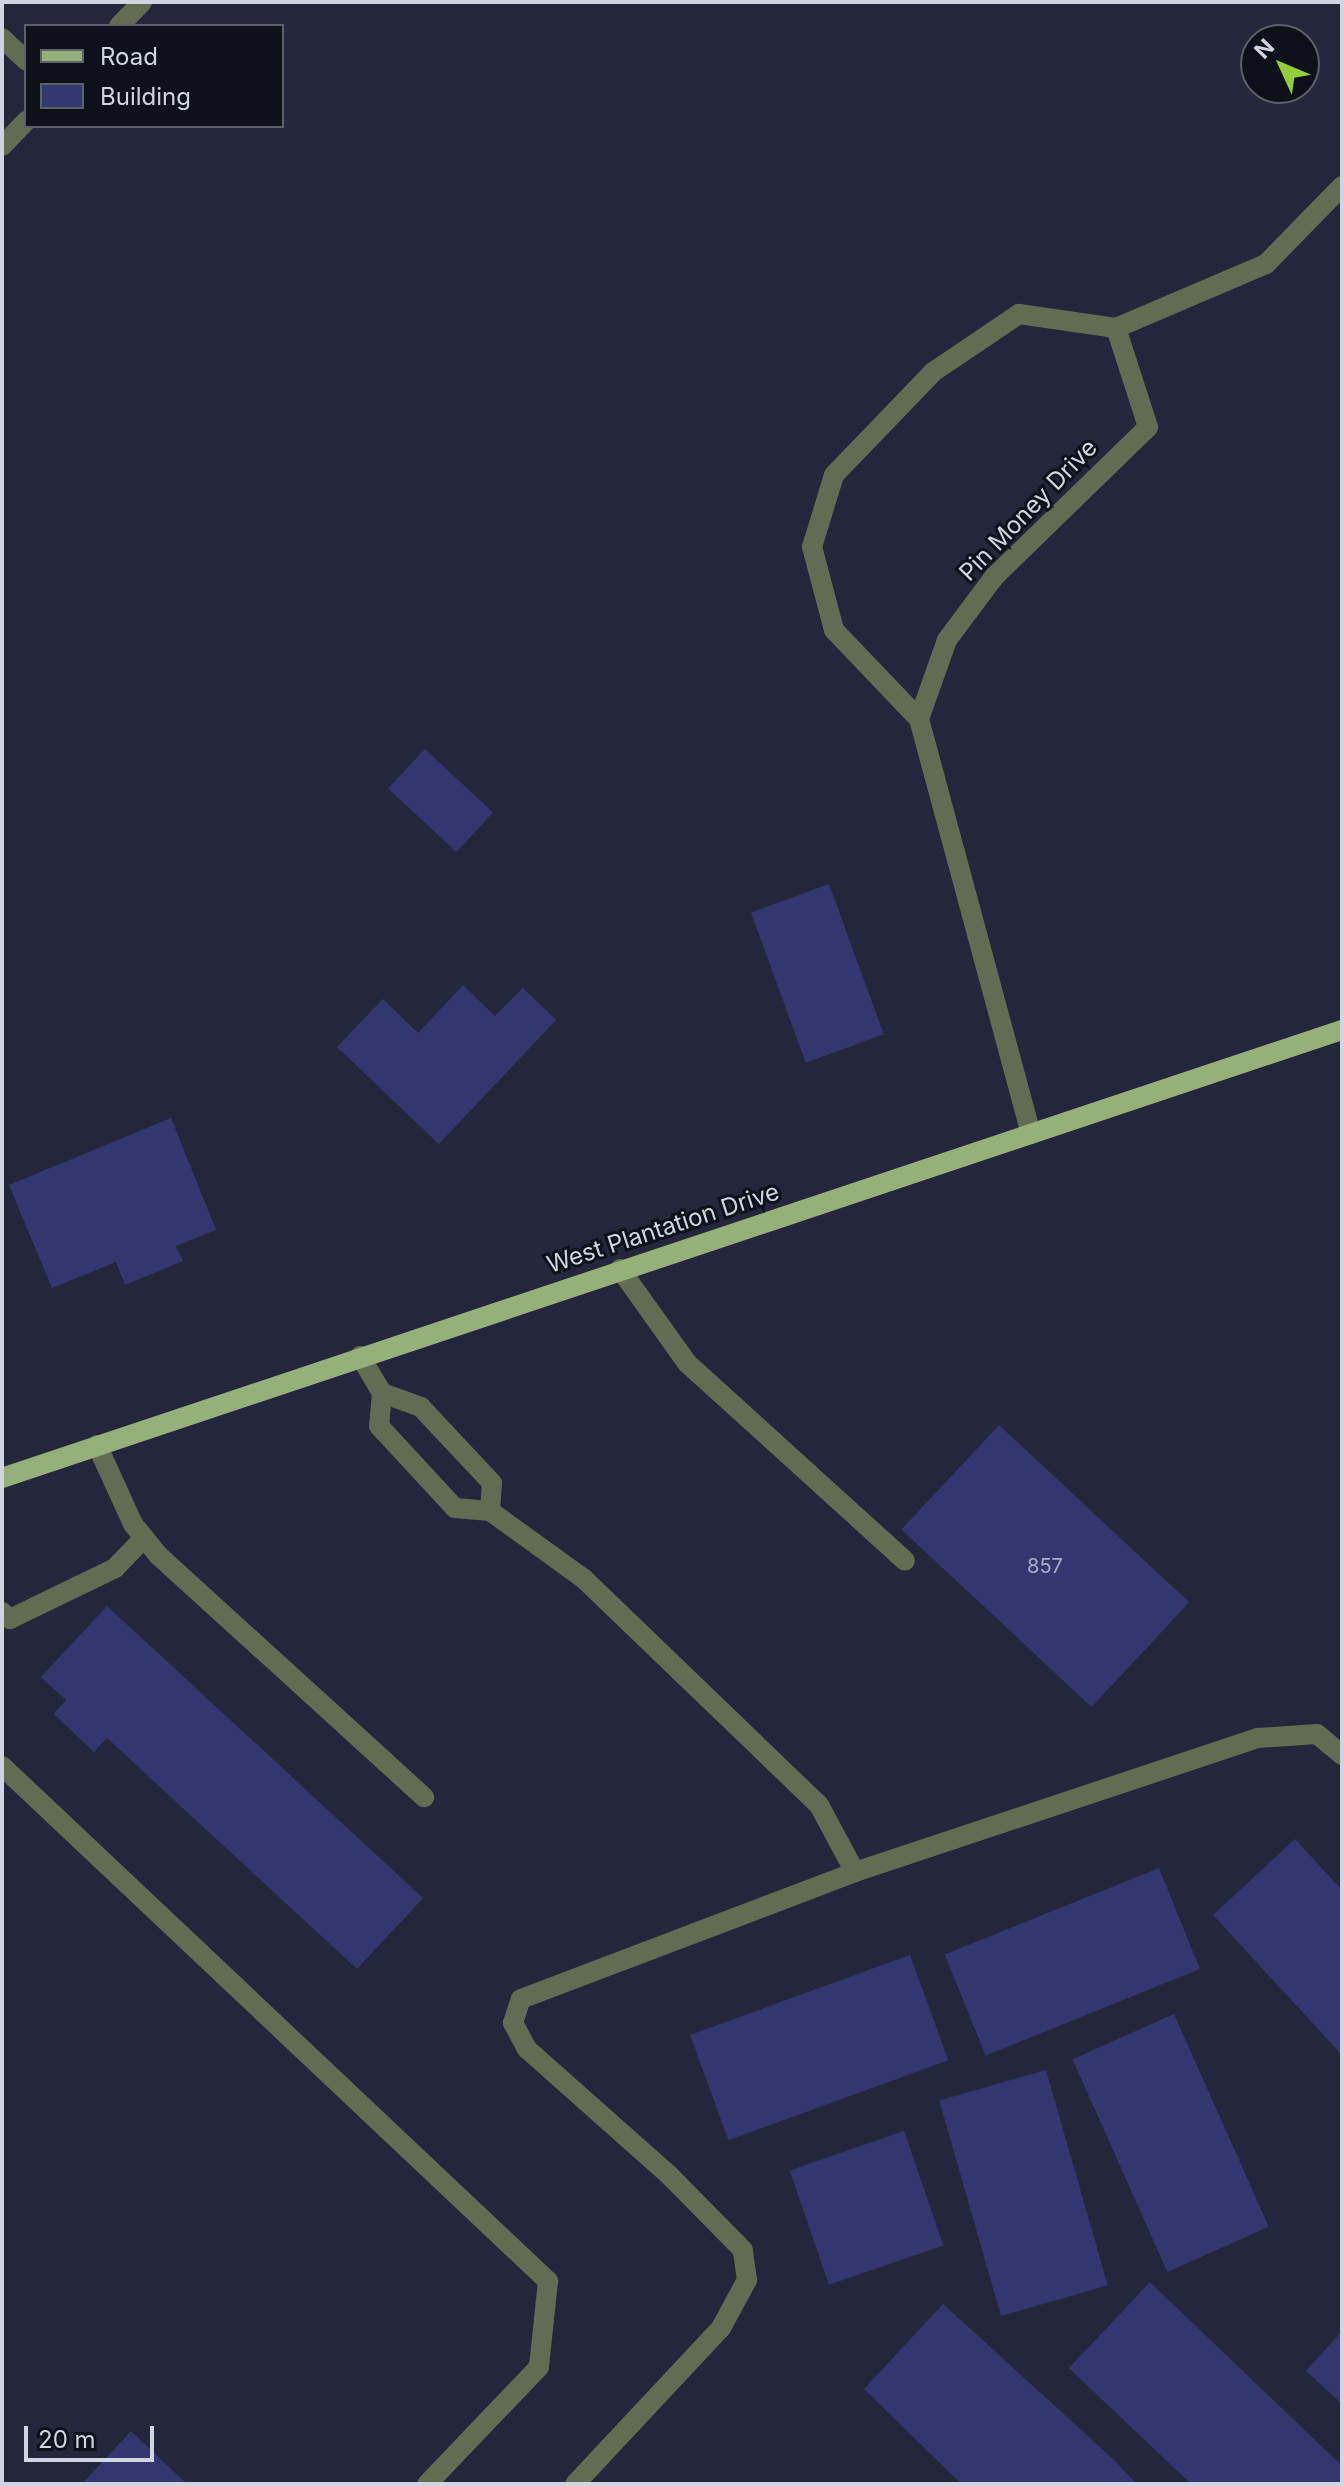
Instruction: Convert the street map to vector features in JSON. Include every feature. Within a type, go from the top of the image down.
[{"type":"main road","name":"West Plantation Drive","points":[[2,1478],[1342,1030]]},
{"type":"street","points":[[121,24],[142,2]]},
{"type":"street","points":[[2,38],[24,58]]},
{"type":"street","points":[[2,146],[24,123]]},
{"type":"street","points":[[1031,1134],[919,719],[834,630],[812,547],[834,475],[933,372],[1019,314],[1116,328],[1266,264],[1342,186]]},
{"type":"street","name":"Pin Money Drive","points":[[919,719],[947,640],[994,577],[1148,427],[1116,328]]},
{"type":"street","points":[[620,1269],[687,1363],[905,1561]]},
{"type":"street","points":[[360,1356],[382,1393],[379,1426],[455,1508],[490,1511],[583,1578],[755,1738],[819,1805],[855,1872]]},
{"type":"street","points":[[382,1393],[421,1407],[432,1417],[492,1483],[490,1511]]},
{"type":"street","points":[[97,1445],[144,1538],[424,1797]]},
{"type":"street","points":[[2,1612],[10,1619],[115,1568],[144,1538]]},
{"type":"street","points":[[575,2484],[721,2328],[747,2280],[743,2250],[669,2175],[527,2049],[513,2023],[521,1999],[855,1872],[1258,1738],[1317,1734],[1342,1755]]},
{"type":"street","points":[[2,1766],[548,2281],[539,2367],[427,2484]]},
{"type":"building","points":[[425,749],[493,812],[456,852],[388,788]]},
{"type":"building","points":[[829,884],[884,1034],[806,1063],[751,912]]},
{"type":"building","points":[[463,985],[495,1016],[523,988],[556,1020],[439,1144],[337,1047],[383,999],[418,1033]]},
{"type":"building","points":[[171,1118],[216,1230],[176,1246],[183,1261],[125,1285],[116,1262],[52,1288],[9,1185]]},
{"type":"building","points":[[999,1425],[1189,1602],[1092,1707],[901,1530]]},
{"type":"building","points":[[107,1606],[423,1898],[357,1969],[107,1738],[94,1752],[54,1714],[66,1700],[41,1677]]},
{"type":"building","points":[[1295,1839],[1342,1890],[1342,2055],[1213,1915]]},
{"type":"building","points":[[1159,1868],[1200,1969],[986,2056],[945,1955]]},
{"type":"building","points":[[910,1955],[948,2060],[728,2140],[690,2035]]},
{"type":"building","points":[[1174,2014],[1269,2227],[1167,2272],[1073,2059]]},
{"type":"building","points":[[1046,2070],[1108,2285],[1001,2316],[939,2101]]},
{"type":"building","points":[[904,2131],[943,2245],[829,2285],[790,2170]]},
{"type":"building","points":[[1150,2282],[1342,2466],[1342,2484],[1191,2484],[1069,2368]]},
{"type":"building","points":[[943,2304],[1137,2484],[962,2484],[864,2389]]},
{"type":"building","points":[[1342,2331],[1342,2404],[1306,2371]]},
{"type":"building","points":[[131,2431],[187,2484],[82,2484]]}]
